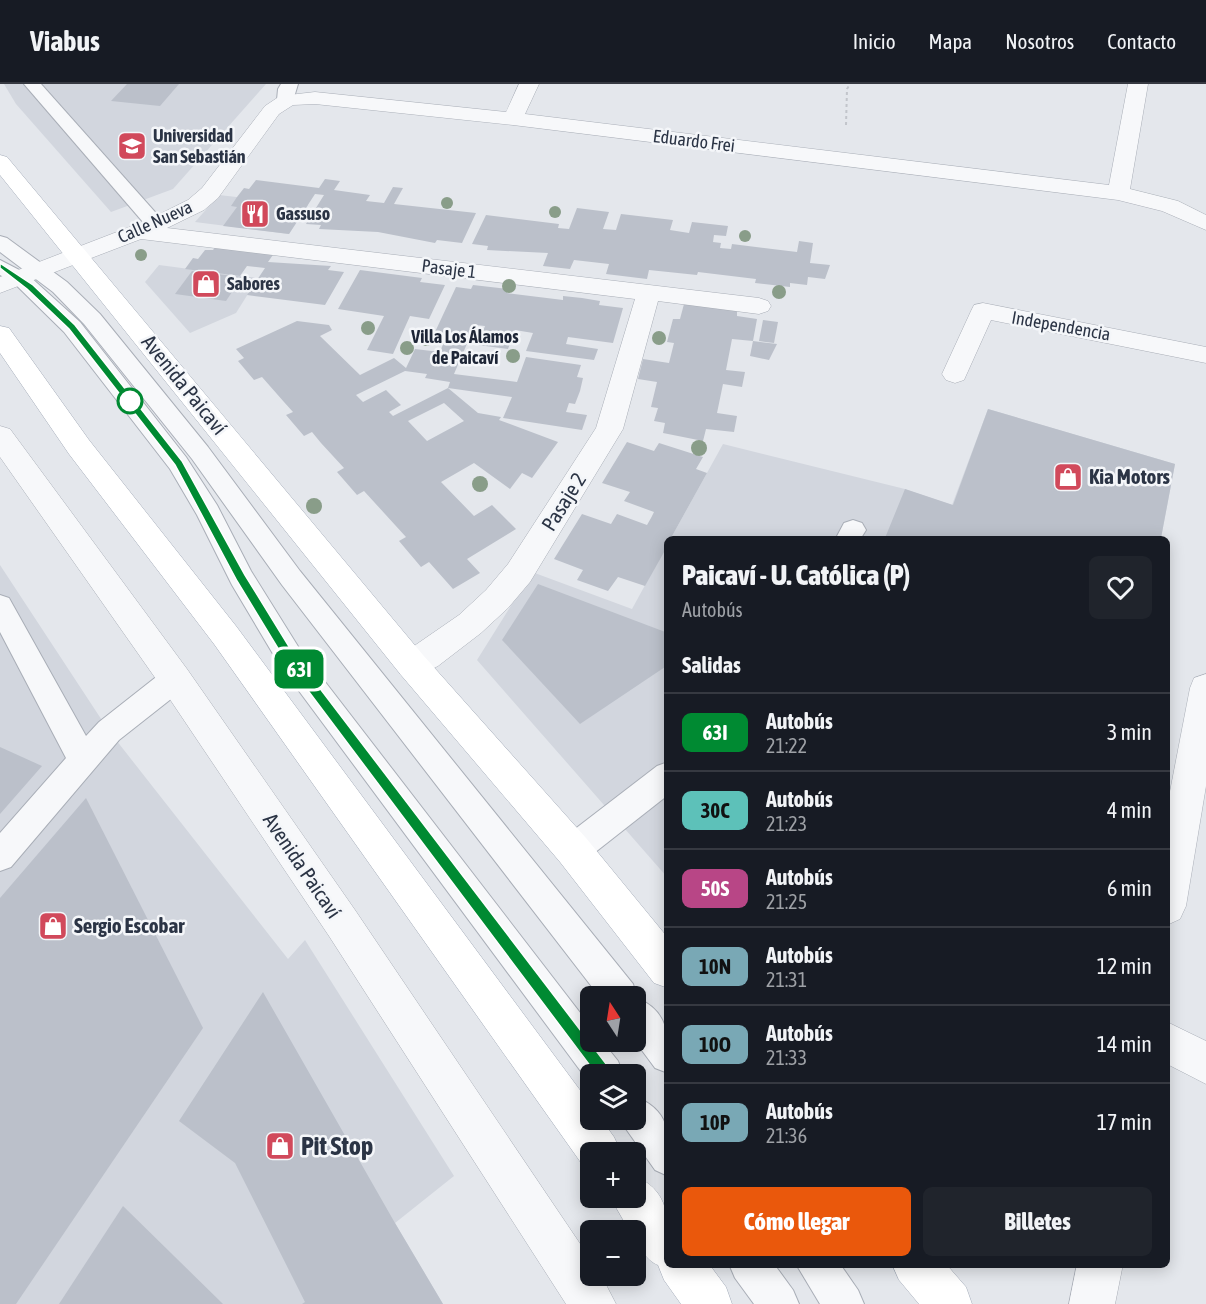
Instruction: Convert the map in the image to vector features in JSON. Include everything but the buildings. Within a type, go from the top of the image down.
[{"type":"main road","name":"Avenida Paicaví","points":[[0,161],[412,665],[573,850],[664,964]]},
{"type":"main road","points":[[0,334],[80,447],[225,635],[592,1142]]},
{"type":"main road","points":[[640,1208],[664,1241]]},
{"type":"main road","points":[[683,1268],[709,1304]]},
{"type":"main road","points":[[918,1268],[949,1304]]},
{"type":"street","points":[[513,119],[529,84]]},
{"type":"street","points":[[1138,84],[1118,194],[1182,210],[1206,223]]},
{"type":"street","name":"Calle Nueva","points":[[20,279],[147,228],[196,205],[210,193],[283,98]]},
{"type":"street","name":"Eduardo Frei","points":[[283,98],[315,98],[513,119],[1118,194]]},
{"type":"street","name":"Pasaje 1","points":[[147,228],[648,294],[759,306]]},
{"type":"street","name":"Pasaje 2","points":[[412,665],[448,643],[511,585],[519,573],[609,429],[648,294]]},
{"type":"street","name":"Independencia","points":[[955,374],[983,311],[1206,355]]},
{"type":"street","name":"Avenida Paicaví","points":[[0,436],[175,679],[342,924],[593,1304]]},
{"type":"street","points":[[1170,889],[1206,688]]},
{"type":"street","points":[[1170,1044],[1206,1063]]},
{"type":"street","points":[[1092,1304],[1099,1268]]},
{"type":"lane","points":[[32,84],[147,228]]},
{"type":"lane","points":[[0,242],[20,279]]},
{"type":"lane","points":[[0,266],[20,279],[72,327],[178,463],[241,578],[289,656],[597,1064]]},
{"type":"lane","points":[[20,279],[60,287],[92,319],[193,444],[291,578],[613,986]]},
{"type":"lane","points":[[0,606],[83,760]]},
{"type":"lane","points":[[0,856],[109,731],[175,679]]},
{"type":"lane","points":[[573,850],[664,779]]},
{"type":"lane","points":[[646,1028],[664,1050]]},
{"type":"lane","points":[[646,1128],[664,1152]]},
{"type":"lane","points":[[752,1268],[779,1304]]},
{"type":"lane","points":[[819,1268],[844,1304]]},
{"type":"path","points":[[845,159],[847,89],[850,84]]},
{"type":"shaded area","name":"Universidad San Sebastián","points":[[4,84],[266,84],[173,189],[111,212],[16,104]]},
{"type":"shaded area","points":[[219,195],[308,205],[289,234],[195,222]]},
{"type":"shaded area","points":[[159,265],[258,278],[236,313],[190,333],[145,282]]},
{"type":"shaded area","name":"Kia Motors","points":[[988,409],[1175,464],[1161,536],[672,536],[723,444],[905,489],[952,505]]},
{"type":"shaded area","points":[[664,550],[664,874],[477,660],[532,572],[632,609]]},
{"type":"shaded area","points":[[0,565],[109,731],[288,959],[305,940],[454,1176],[395,1223],[443,1304],[0,1304]]},
{"type":"bus line","name":"63I","points":[[0,266],[20,278],[72,327],[178,463],[208,512],[241,578],[289,656],[597,1064]]},
{"type":"place","name":"Universidad San Sebastián","points":[[132,146]]},
{"type":"place","name":"Gassuso","points":[[255,214]]},
{"type":"place","name":"Sabores","points":[[206,284]]},
{"type":"place","name":"Kia Motors","points":[[1068,477]]},
{"type":"place","name":"Sergio Escobar","points":[[53,926]]},
{"type":"place","name":"Pit Stop","points":[[280,1146]]},
{"type":"district","name":"Villa Los Álamos de Paicaví","points":[[465,347]]}]
